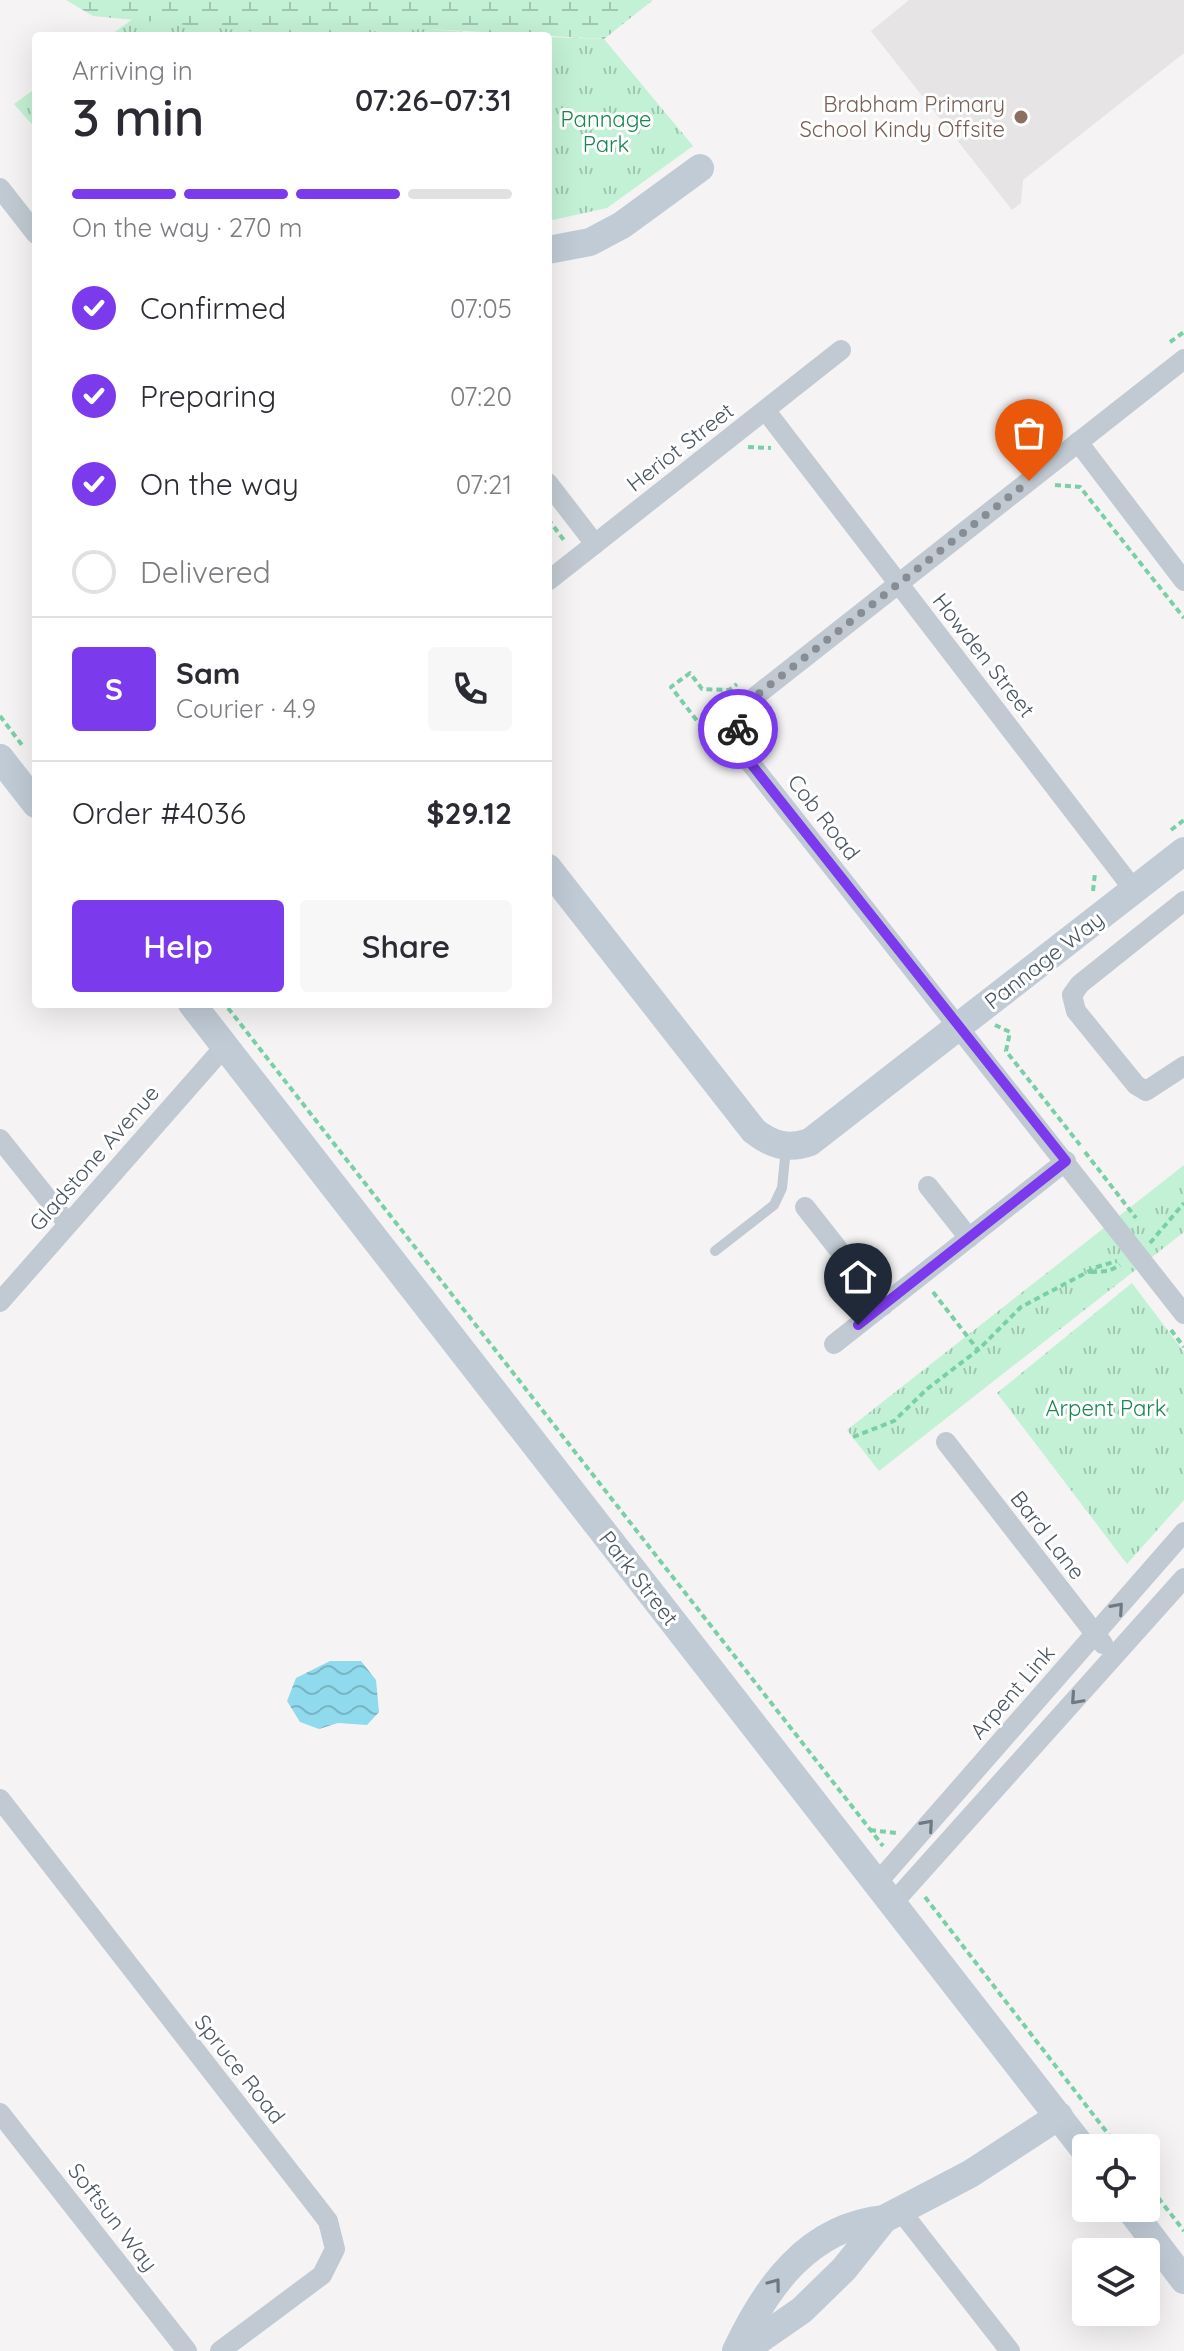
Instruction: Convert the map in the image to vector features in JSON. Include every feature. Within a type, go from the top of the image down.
[{"type":"street","points":[[552,249],[590,242],[622,225],[700,168]]},
{"type":"street","points":[[0,188],[32,229]]},
{"type":"street","name":"Heriot Street","points":[[552,578],[841,350]]},
{"type":"street","name":"Cob Road","points":[[1175,1319],[967,1021],[748,760],[739,735],[740,718],[752,699],[1184,359]]},
{"type":"street","name":"Howden Street","points":[[766,411],[1134,890]]},
{"type":"street","points":[[1078,442],[1184,581]]},
{"type":"street","points":[[552,488],[595,544]]},
{"type":"street","points":[[14,755],[32,795]]},
{"type":"street","name":"Pannage Way","points":[[786,1146],[810,1142],[1184,851]]},
{"type":"street","points":[[552,873],[754,1131],[773,1144],[786,1146]]},
{"type":"street","points":[[1184,901],[1080,984],[1072,995],[1076,1011],[1136,1085],[1146,1091],[1157,1087],[1184,1066]]},
{"type":"street","name":"Park Street","points":[[195,1008],[900,1886],[1072,2134]]},
{"type":"street","name":"Gladstone Avenue","points":[[0,1302],[225,1046]]},
{"type":"street","points":[[0,1139],[68,1224]]},
{"type":"street","points":[[834,1344],[1066,1161]]},
{"type":"street","points":[[928,1186],[969,1238]]},
{"type":"street","points":[[805,1207],[883,1306]]},
{"type":"street","name":"Bard Lane","points":[[946,1442],[1114,1656]]},
{"type":"street","name":"Arpent Link","points":[[900,1886],[1095,1634],[1184,1532]]},
{"type":"street","points":[[900,1886],[1184,1578]]},
{"type":"street","name":"Spruce Road","points":[[0,1799],[328,2221],[335,2249],[322,2275],[220,2351]]},
{"type":"street","name":"Softsun Way","points":[[0,2113],[187,2351]]},
{"type":"street","points":[[736,2351],[755,2310],[790,2263],[855,2222],[892,2215],[970,2174],[1059,2116]]},
{"type":"street","points":[[743,2351],[802,2310],[892,2215]]},
{"type":"street","points":[[892,2215],[1010,2351]]},
{"type":"street","points":[[1140,2222],[1184,2280]]},
{"type":"lane","points":[[715,1251],[774,1205],[782,1188],[786,1146]]},
{"type":"path","points":[[1160,351],[1184,332]]},
{"type":"path","points":[[746,447],[772,448]]},
{"type":"path","points":[[1029,481],[1040,496],[1057,484],[1080,487],[1184,618]]},
{"type":"path","points":[[728,761],[671,687],[690,673],[702,689],[729,690],[741,681]]},
{"type":"path","points":[[0,716],[14,755]]},
{"type":"path","points":[[1093,891],[1096,864]]},
{"type":"path","points":[[228,1008],[900,1886],[1107,2134]]},
{"type":"path","points":[[967,1021],[1010,1032],[1006,1051],[1137,1220]]},
{"type":"path","points":[[1145,1230],[1159,1249]]},
{"type":"path","points":[[1107,1249],[1129,1277]]},
{"type":"path","points":[[853,1437],[894,1421],[927,1389],[978,1350],[1021,1307],[1097,1267],[1117,1261]]},
{"type":"path","points":[[1175,1319],[1184,1347]]},
{"type":"path","points":[[900,1886],[934,1886]]},
{"type":"path","points":[[1160,2200],[1184,2231]]},
{"type":"shaded area","name":"Brabham Primary School Kindy Offsite","points":[[909,0],[1184,0],[1184,53],[1023,180],[1021,203],[1012,210],[871,31]]},
{"type":"green space","points":[[66,0],[653,0],[604,39],[552,36],[552,32],[430,29],[259,32],[93,16]]},
{"type":"green space","points":[[133,19],[465,32],[115,32]]},
{"type":"green space","name":"Pannage Park","points":[[552,37],[604,39],[693,146],[607,208],[552,220]]},
{"type":"green space","points":[[32,91],[32,124],[14,104]]},
{"type":"green space","points":[[1184,1165],[1184,1232],[879,1471],[847,1430]]},
{"type":"green space","name":"Arpent Park","points":[[1132,1283],[1184,1352],[1184,1500],[1127,1564],[997,1393]]},
{"type":"water","points":[[330,1661],[361,1661],[376,1680],[379,1712],[367,1725],[338,1723],[319,1729],[300,1722],[287,1701],[296,1678]]},
{"type":"way so far","points":[[738,729],[742,712],[752,699],[1029,481]]},
{"type":"place","name":"Brabham Primary School Kindy Offsite","points":[[1021,117]]},
{"type":"route","points":[[738,729],[748,760],[1066,1161],[858,1325]]}]
